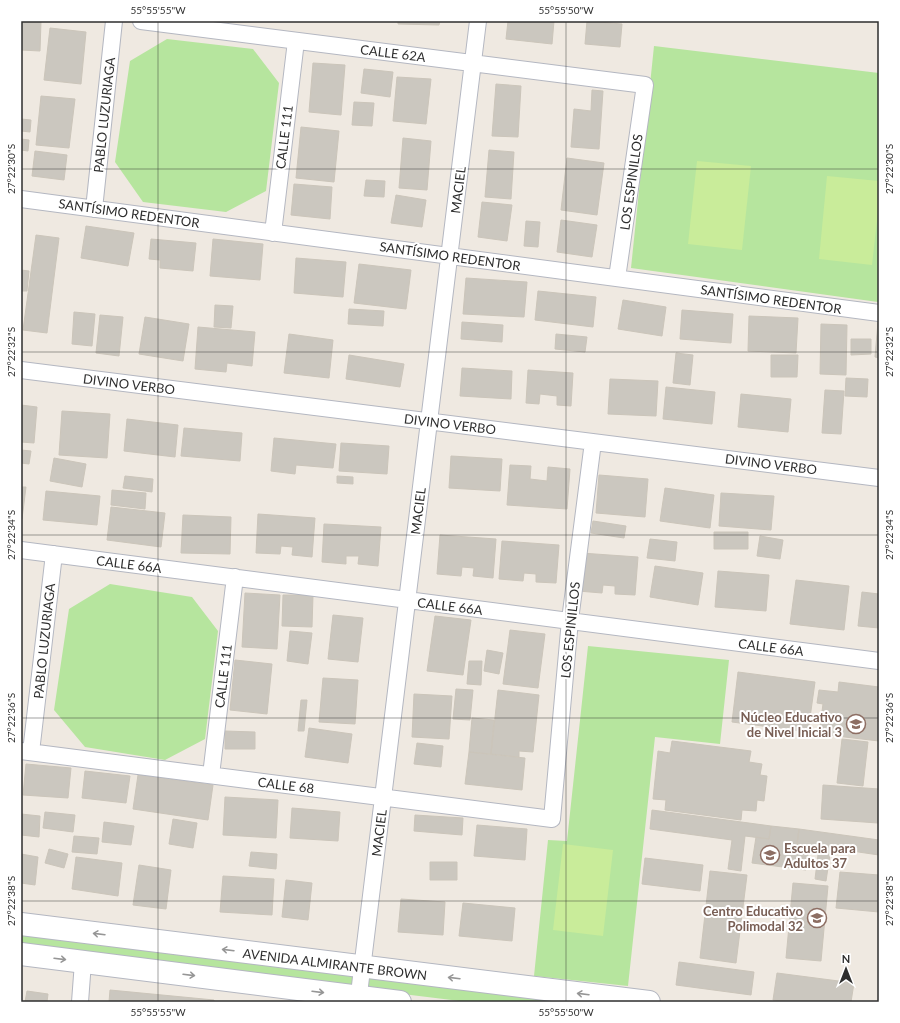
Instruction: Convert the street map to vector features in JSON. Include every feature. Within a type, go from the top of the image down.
[{"type":"main road","name":"AVENIDA ALMIRANTE BROWN","points":[[21,924],[649,1002]]},
{"type":"main road","points":[[21,954],[358,1000],[400,1002]]},
{"type":"street","name":"PABLO LUZURIAGA","points":[[94,209],[114,21]]},
{"type":"street","name":"CALLE 62A","points":[[142,21],[645,85]]},
{"type":"street","name":"MACIEL","points":[[358,1000],[478,21]]},
{"type":"street","name":"CALLE 111","points":[[273,233],[296,41]]},
{"type":"street","name":"LOS ESPINILLOS","points":[[618,278],[645,85]]},
{"type":"street","name":"SANTÍSIMO REDENTOR","points":[[21,199],[879,313]]},
{"type":"street","name":"DIVINO VERBO","points":[[21,370],[879,478]]},
{"type":"street","name":"LOS ESPINILLOS","points":[[552,819],[570,620],[593,442]]},
{"type":"street","name":"CALLE 66A","points":[[21,550],[879,661]]},
{"type":"street","name":"PABLO LUZURIAGA","points":[[26,751],[54,554]]},
{"type":"street","name":"CALLE 111","points":[[211,775],[235,577]]},
{"type":"street","name":"CALLE 68","points":[[26,751],[552,819]]},
{"type":"street","points":[[80,1002],[83,962]]},
{"type":"green space","points":[[167,39],[253,49],[279,83],[266,191],[226,212],[143,202],[115,162],[130,61]]},
{"type":"green space","points":[[654,46],[879,73],[878,302],[631,268]]},
{"type":"green space","points":[[697,161],[751,166],[742,250],[688,244]]},
{"type":"green space","points":[[827,176],[879,181],[879,202],[872,265],[819,259]]},
{"type":"green space","points":[[110,584],[192,597],[218,631],[205,739],[165,760],[85,747],[54,710],[69,609]]},
{"type":"green space","points":[[588,646],[729,660],[720,744],[655,737],[628,986],[534,976],[548,840],[567,841]]},
{"type":"green space","points":[[563,844],[613,850],[603,936],[553,930]]},
{"type":"green space","points":[[21,935],[567,1002],[468,1002],[21,947]]},
{"type":"building","points":[[22,21],[41,21],[40,51],[21,50]]},
{"type":"building","points":[[398,21],[440,21],[439,25],[398,24]]},
{"type":"building","points":[[508,21],[554,21],[552,44],[506,39]]},
{"type":"building","points":[[587,21],[622,24],[620,47],[585,44]]},
{"type":"building","points":[[50,28],[86,32],[81,84],[44,80]]},
{"type":"building","points":[[313,63],[345,65],[341,115],[309,112]]},
{"type":"building","points":[[364,69],[393,72],[390,97],[361,93]]},
{"type":"building","points":[[397,77],[431,79],[426,124],[393,121]]},
{"type":"building","points":[[496,84],[521,86],[518,137],[492,136]]},
{"type":"building","points":[[592,90],[603,91],[599,149],[571,147],[574,109],[591,111]]},
{"type":"building","points":[[41,96],[75,99],[69,148],[36,145]]},
{"type":"building","points":[[354,102],[374,103],[372,126],[352,125]]},
{"type":"building","points":[[21,119],[31,120],[30,132],[21,131]]},
{"type":"building","points":[[301,127],[339,131],[334,182],[296,178]]},
{"type":"building","points":[[403,138],[431,141],[427,190],[399,188]]},
{"type":"building","points":[[21,139],[29,140],[28,151],[21,150]]},
{"type":"building","points":[[489,150],[514,152],[511,199],[485,197]]},
{"type":"building","points":[[35,151],[67,155],[64,180],[32,176]]},
{"type":"building","points":[[567,158],[604,163],[597,215],[561,210]]},
{"type":"building","points":[[366,180],[385,181],[384,197],[364,196]]},
{"type":"building","points":[[294,184],[332,187],[330,219],[291,215]]},
{"type":"building","points":[[396,195],[426,200],[422,227],[391,223]]},
{"type":"building","points":[[482,202],[512,205],[507,241],[478,237]]},
{"type":"building","points":[[561,220],[597,225],[592,257],[557,252]]},
{"type":"building","points":[[526,221],[540,222],[538,247],[524,246]]},
{"type":"building","points":[[86,226],[134,233],[128,266],[81,258]]},
{"type":"building","points":[[36,235],[59,238],[47,333],[23,330]]},
{"type":"building","points":[[151,239],[196,243],[193,271],[160,268],[160,260],[149,259]]},
{"type":"building","points":[[213,239],[263,244],[260,280],[210,276]]},
{"type":"building","points":[[296,258],[346,262],[343,297],[294,293]]},
{"type":"building","points":[[359,264],[411,270],[406,309],[354,303]]},
{"type":"building","points":[[21,270],[29,271],[27,291],[21,291]]},
{"type":"building","points":[[466,278],[527,282],[524,317],[463,314]]},
{"type":"building","points":[[538,291],[596,297],[593,327],[535,320]]},
{"type":"building","points":[[623,300],[666,307],[662,336],[618,329]]},
{"type":"building","points":[[215,305],[233,306],[231,328],[214,327]]},
{"type":"building","points":[[349,309],[384,311],[383,326],[348,324]]},
{"type":"building","points":[[682,310],[733,314],[731,343],[680,339]]},
{"type":"building","points":[[74,312],[95,314],[92,346],[72,344]]},
{"type":"building","points":[[100,315],[123,317],[119,356],[96,353]]},
{"type":"building","points":[[749,316],[798,318],[796,353],[748,351]]},
{"type":"building","points":[[145,317],[189,324],[183,361],[139,354]]},
{"type":"building","points":[[462,322],[503,325],[502,342],[461,339]]},
{"type":"building","points":[[879,322],[879,358],[875,357]]},
{"type":"building","points":[[821,324],[847,325],[846,375],[820,374]]},
{"type":"building","points":[[198,327],[255,332],[252,366],[227,363],[226,372],[195,369]]},
{"type":"building","points":[[289,334],[333,340],[329,378],[284,373]]},
{"type":"building","points":[[556,334],[587,337],[585,352],[555,349]]},
{"type":"building","points":[[851,339],[871,339],[871,354],[851,355]]},
{"type":"building","points":[[676,353],[693,355],[690,385],[673,383]]},
{"type":"building","points":[[349,355],[404,364],[400,387],[346,379]]},
{"type":"building","points":[[771,355],[798,355],[797,377],[771,377]]},
{"type":"building","points":[[462,368],[512,371],[511,399],[460,396]]},
{"type":"building","points":[[528,370],[573,373],[571,406],[557,405],[557,396],[540,394],[539,404],[526,403]]},
{"type":"building","points":[[846,378],[868,379],[867,397],[845,396]]},
{"type":"building","points":[[610,379],[658,381],[656,416],[608,414]]},
{"type":"building","points":[[666,387],[715,392],[712,424],[663,419]]},
{"type":"building","points":[[825,390],[844,391],[841,434],[822,433]]},
{"type":"building","points":[[741,394],[791,399],[788,432],[738,427]]},
{"type":"building","points":[[21,405],[37,407],[34,443],[21,442]]},
{"type":"building","points":[[62,411],[110,414],[107,458],[59,455]]},
{"type":"building","points":[[127,419],[178,425],[175,457],[124,451]]},
{"type":"building","points":[[184,428],[242,433],[240,461],[181,456]]},
{"type":"building","points":[[274,438],[336,444],[333,468],[296,465],[295,474],[271,471]]},
{"type":"building","points":[[341,443],[389,446],[387,474],[339,471]]},
{"type":"building","points":[[21,450],[31,451],[29,464],[21,463]]},
{"type":"building","points":[[451,456],[502,459],[500,491],[449,488]]},
{"type":"building","points":[[54,458],[86,464],[82,487],[50,481]]},
{"type":"building","points":[[510,465],[531,466],[530,479],[547,481],[548,467],[570,469],[567,509],[507,505]]},
{"type":"building","points":[[599,475],[648,479],[645,517],[596,513]]},
{"type":"building","points":[[125,476],[153,479],[152,492],[123,488]]},
{"type":"building","points":[[337,476],[353,477],[353,484],[337,483]]},
{"type":"building","points":[[21,487],[26,487],[22,519],[21,518]]},
{"type":"building","points":[[665,488],[714,495],[710,528],[660,521]]},
{"type":"building","points":[[112,490],[146,493],[145,509],[111,505]]},
{"type":"building","points":[[46,491],[100,496],[97,525],[43,520]]},
{"type":"building","points":[[721,493],[774,496],[771,530],[719,526]]},
{"type":"building","points":[[111,507],[165,513],[161,547],[107,540]]},
{"type":"building","points":[[258,514],[315,518],[312,557],[292,555],[293,547],[281,546],[280,554],[256,553]]},
{"type":"building","points":[[183,515],[231,517],[230,554],[181,553]]},
{"type":"building","points":[[593,521],[626,526],[624,538],[591,533]]},
{"type":"building","points":[[324,524],[381,527],[378,566],[358,564],[359,556],[346,556],[346,564],[322,562]]},
{"type":"building","points":[[714,532],[748,532],[748,549],[714,549]]},
{"type":"building","points":[[440,535],[496,539],[493,578],[473,576],[474,568],[462,567],[461,576],[437,574]]},
{"type":"building","points":[[760,536],[783,540],[780,559],[757,556]]},
{"type":"building","points":[[650,539],[677,542],[675,561],[647,558]]},
{"type":"building","points":[[502,541],[559,545],[556,583],[536,582],[536,574],[524,573],[523,581],[499,579]]},
{"type":"building","points":[[581,553],[638,557],[635,595],[615,594],[615,586],[603,585],[602,593],[578,591]]},
{"type":"building","points":[[655,566],[703,573],[698,605],[650,597]]},
{"type":"building","points":[[718,571],[769,575],[766,611],[715,607]]},
{"type":"building","points":[[796,580],[849,586],[844,630],[790,624]]},
{"type":"building","points":[[862,592],[879,594],[879,628],[858,626]]},
{"type":"building","points":[[245,593],[280,595],[277,649],[242,647]]},
{"type":"building","points":[[283,595],[313,595],[312,627],[282,626]]},
{"type":"building","points":[[333,615],[363,618],[358,662],[328,659]]},
{"type":"building","points":[[435,616],[471,620],[463,675],[427,671]]},
{"type":"building","points":[[510,630],[545,634],[538,688],[503,684]]},
{"type":"building","points":[[290,631],[312,633],[308,664],[287,661]]},
{"type":"building","points":[[487,650],[503,653],[499,674],[484,671]]},
{"type":"building","points":[[235,660],[272,664],[267,714],[230,710]]},
{"type":"building","points":[[469,661],[482,661],[481,685],[467,684]]},
{"type":"building","points":[[738,672],[815,682],[808,732],[732,722]]},
{"type":"building","points":[[323,678],[358,680],[355,724],[319,722]]},
{"type":"building","points":[[839,682],[879,687],[879,741],[819,734],[823,704],[817,703],[819,690],[838,692]]},
{"type":"building","points":[[456,689],[473,690],[470,720],[453,719]]},
{"type":"building","points":[[498,690],[539,695],[533,752],[519,751],[519,757],[491,754]]},
{"type":"building","points":[[414,694],[452,696],[449,739],[412,737]]},
{"type":"building","points":[[301,700],[307,700],[304,731],[298,731]]},
{"type":"building","points":[[472,718],[494,720],[491,754],[469,752]]},
{"type":"building","points":[[309,728],[352,734],[348,763],[305,757]]},
{"type":"building","points":[[225,731],[255,732],[255,749],[225,749]]},
{"type":"building","points":[[842,739],[868,742],[863,786],[837,783]]},
{"type":"building","points":[[672,741],[751,751],[749,762],[762,764],[760,775],[767,776],[764,801],[757,800],[756,811],[742,810],[741,820],[665,810],[666,800],[653,799],[658,751],[670,753]]},
{"type":"building","points":[[417,743],[443,746],[441,767],[414,764]]},
{"type":"building","points":[[469,752],[525,758],[522,790],[465,784]]},
{"type":"building","points":[[26,764],[71,768],[68,798],[23,795]]},
{"type":"building","points":[[85,771],[130,776],[126,803],[82,798]]},
{"type":"building","points":[[138,775],[213,785],[208,820],[133,809]]},
{"type":"building","points":[[823,785],[879,789],[878,823],[821,819]]},
{"type":"building","points":[[225,797],[278,800],[276,838],[223,835]]},
{"type":"building","points":[[292,808],[340,812],[338,841],[290,838]]},
{"type":"building","points":[[652,810],[771,826],[769,839],[745,836],[741,871],[728,869],[732,840],[650,829]]},
{"type":"building","points":[[45,812],[75,815],[73,832],[43,828]]},
{"type":"building","points":[[21,814],[40,816],[39,837],[21,835]]},
{"type":"building","points":[[415,815],[463,818],[462,835],[414,831]]},
{"type":"building","points":[[173,819],[197,823],[193,848],[169,844]]},
{"type":"building","points":[[104,822],[134,826],[131,845],[102,842]]},
{"type":"building","points":[[477,825],[527,829],[525,860],[474,856]]},
{"type":"building","points":[[771,826],[799,829],[797,844],[809,846],[806,870],[752,863],[756,837],[769,839]]},
{"type":"building","points":[[799,829],[879,840],[879,855],[831,848],[826,881],[815,879],[819,847],[797,844]]},
{"type":"building","points":[[74,836],[99,838],[97,854],[72,852]]},
{"type":"building","points":[[49,849],[68,854],[64,868],[45,863]]},
{"type":"building","points":[[251,852],[277,854],[276,869],[249,866]]},
{"type":"building","points":[[21,854],[38,857],[35,885],[21,883]]},
{"type":"building","points":[[76,857],[122,863],[118,896],[72,889]]},
{"type":"building","points":[[645,858],[703,865],[700,891],[642,884]]},
{"type":"building","points":[[430,862],[457,862],[457,880],[430,880]]},
{"type":"building","points":[[139,865],[171,870],[166,909],[133,905]]},
{"type":"building","points":[[710,871],[747,875],[736,963],[700,958]]},
{"type":"building","points":[[840,872],[879,875],[879,912],[836,908]]},
{"type":"building","points":[[223,876],[274,879],[272,915],[220,912]]},
{"type":"building","points":[[286,880],[312,883],[308,920],[282,917]]},
{"type":"building","points":[[793,883],[828,886],[821,961],[786,958]]},
{"type":"building","points":[[401,899],[445,902],[443,935],[398,932]]},
{"type":"building","points":[[463,903],[515,908],[512,941],[459,936]]},
{"type":"building","points":[[679,962],[754,972],[751,995],[676,985]]},
{"type":"building","points":[[777,973],[854,983],[851,1002],[792,1002],[773,1000]]},
{"type":"building","points":[[110,990],[214,1000],[214,1002],[109,1002]]},
{"type":"building","points":[[27,991],[48,994],[47,1002],[25,1002]]},
{"type":"place","name":"Núcleo Educativo de Nivel Inicial 3","points":[[856,724]]},
{"type":"place","name":"Escuela para Adultos 37","points":[[770,855]]},
{"type":"place","name":"Centro Educativo Polimodal 32","points":[[817,918]]}]
